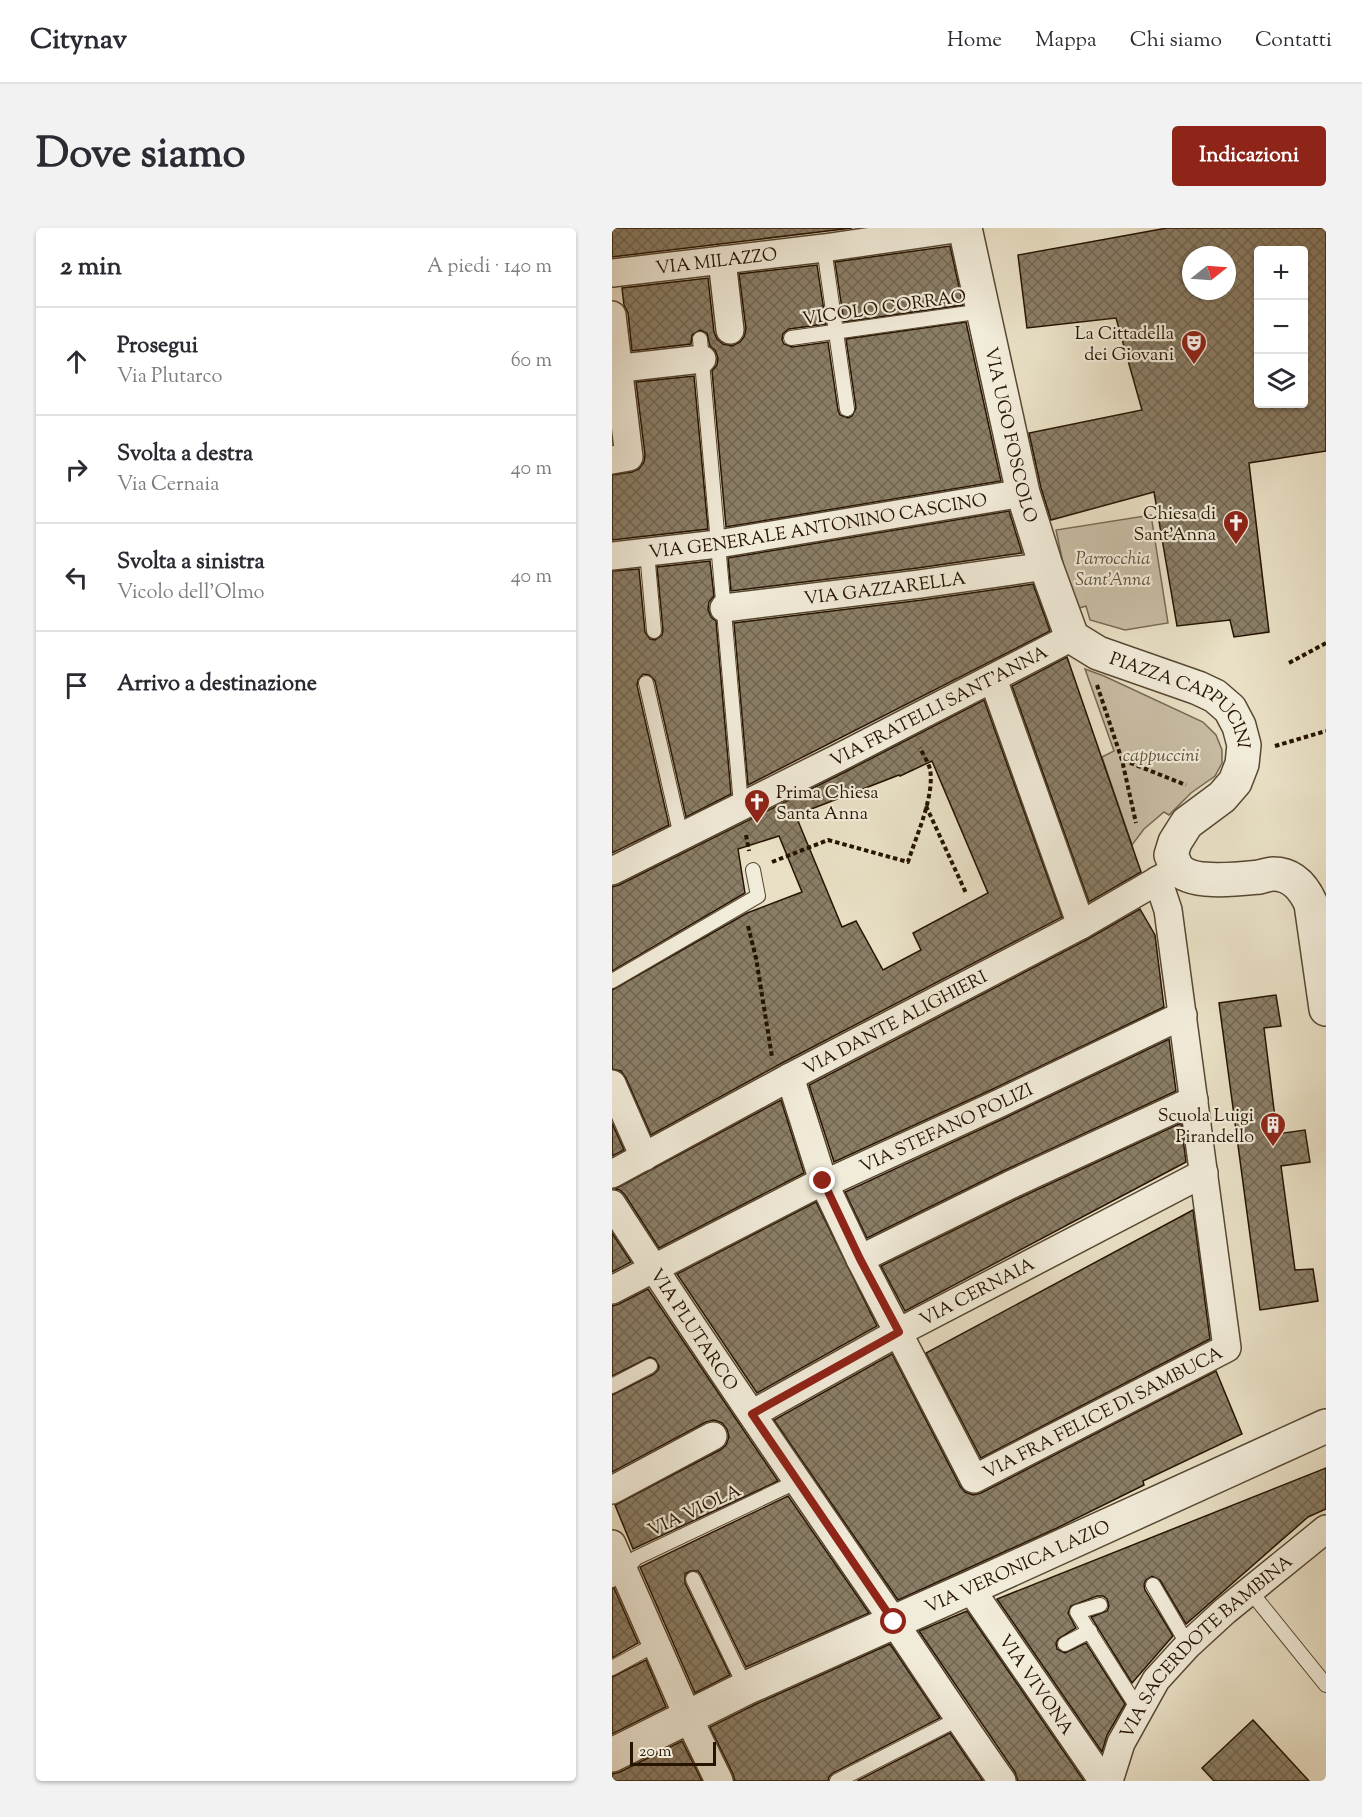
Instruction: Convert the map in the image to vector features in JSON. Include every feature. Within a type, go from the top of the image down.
[{"type":"street","name":"VIA MILAZZO","points":[[612,273],[824,248],[964,228]]},
{"type":"street","name":"VIA UGO FOSCOLO","points":[[964,228],[1023,493],[1072,637]]},
{"type":"street","points":[[722,260],[730,330]]},
{"type":"street","points":[[612,315],[620,458]]},
{"type":"street","points":[[615,368],[701,349]]},
{"type":"street","name":"VIA GENERALE ANTONINO CASCINO","points":[[612,556],[718,544],[1023,493]]},
{"type":"street","name":"VIA GAZZARELLA","points":[[724,608],[1046,566]]},
{"type":"street","name":"VIA FRATELLI SANT'ANNA","points":[[612,871],[993,680],[1072,637]]},
{"type":"street","name":"PIAZZA CAPPUCINI","points":[[1072,637],[1098,653],[1215,696],[1230,709],[1239,726],[1244,745],[1242,764],[1234,782],[1222,797],[1187,823],[1175,842],[1168,874]]},
{"type":"street","points":[[993,680],[1081,925]]},
{"type":"street","points":[[1168,874],[1205,879],[1260,877],[1273,874],[1286,876],[1297,882],[1306,892],[1311,904],[1326,1009]]},
{"type":"street","name":"VIA DANTE ALIGHIERI","points":[[612,1174],[783,1081],[1081,925],[1168,874]]},
{"type":"street","name":"VIA FRA FELICE DI SAMBUCA","points":[[899,1332],[974,1479],[1227,1348],[1168,910],[1168,874]]},
{"type":"street","name":"VIA STEFANO POLIZI","points":[[612,1290],[823,1181],[835,1179],[1000,1103],[1183,1015]]},
{"type":"street","points":[[783,1081],[823,1181],[860,1259],[899,1332]]},
{"type":"street","points":[[612,1084],[644,1157]]},
{"type":"street","points":[[860,1259],[1010,1185],[1194,1100]]},
{"type":"street","name":"VIA CERNAIA","points":[[752,1414],[899,1332],[1204,1173]]},
{"type":"street","name":"VIA PLUTARCO","points":[[612,1204],[653,1268],[1002,1781]]},
{"type":"street","name":"VIA VERONICA LAZIO","points":[[612,1755],[746,1688],[1326,1426]]},
{"type":"street","points":[[612,1490],[713,1436]]},
{"type":"street","name":"VIA SACERDOTE BAMBINA","points":[[1109,1781],[1121,1743],[1156,1680],[1188,1645],[1326,1529]]},
{"type":"street","points":[[612,1544],[618,1576],[656,1644],[719,1781]]},
{"type":"street","name":"VIA VIVONA","points":[[970,1588],[1103,1781]]},
{"type":"lane","points":[[824,248],[847,410]]},
{"type":"lane","name":"VICOLO CORRAO","points":[[791,338],[982,311]]},
{"type":"lane","points":[[701,349],[741,806]]},
{"type":"lane","points":[[647,552],[654,632]]},
{"type":"lane","points":[[646,683],[681,836]]},
{"type":"lane","points":[[612,981],[758,896],[753,870]]},
{"type":"lane","points":[[612,1386],[650,1366]]},
{"type":"lane","name":"VIA VIOLA","points":[[618,1576],[636,1558],[798,1481]]},
{"type":"lane","points":[[693,1579],[746,1688]]},
{"type":"lane","points":[[1153,1585],[1188,1645]]},
{"type":"lane","points":[[1250,1591],[1326,1685]]},
{"type":"lane","points":[[1100,1605],[1077,1612],[1139,1710]]},
{"type":"lane","points":[[1065,1644],[1090,1631]]},
{"type":"lane","points":[[612,1668],[656,1644]]},
{"type":"lane","points":[[837,1781],[958,1719]]},
{"type":"path","points":[[1289,663],[1326,643]]},
{"type":"path","points":[[1096,683],[1122,760],[1136,823]]},
{"type":"path","points":[[1243,755],[1326,731]]},
{"type":"path","points":[[753,870],[828,840],[908,862],[926,805],[930,777],[929,767],[915,738]]},
{"type":"path","points":[[1122,760],[1192,788]]},
{"type":"path","points":[[926,805],[966,893]]},
{"type":"path","points":[[743,905],[783,1081]]},
{"type":"green space","name":"Parrocchia Sant'Anna","points":[[1151,515],[1168,623],[1125,630],[1090,620],[1086,606],[1073,610],[1056,530]]},
{"type":"green space","name":"cappuccini","points":[[1085,669],[1203,722],[1216,735],[1222,750],[1222,763],[1215,776],[1191,793],[1169,815],[1164,812],[1144,829],[1132,845],[1102,757],[1114,751]]},
{"type":"building","points":[[612,228],[852,228],[612,257]]},
{"type":"building","name":"La Cittadella dei Giovani","points":[[1167,228],[1326,228],[1326,451],[1249,463],[1269,632],[1234,637],[1230,620],[1177,626],[1154,492],[1051,520],[1041,488],[1029,433],[1142,410],[1116,318],[1027,328],[1018,255]]},
{"type":"building","points":[[950,246],[963,305],[844,322],[835,262]]},
{"type":"building","points":[[817,265],[826,324],[789,329],[783,334],[782,340],[784,344],[792,347],[828,342],[840,415],[848,418],[852,416],[856,408],[846,339],[966,322],[1001,481],[726,527],[712,371],[717,365],[718,358],[715,350],[710,346],[707,333],[700,330],[692,335],[691,344],[632,351],[628,313],[624,305],[622,288],[708,278],[714,332],[723,344],[732,346],[740,342],[746,329],[739,274]]},
{"type":"building","points":[[694,376],[708,529],[612,540],[612,475],[632,472],[639,469],[644,462],[636,382]]},
{"type":"building","points":[[1009,511],[1022,553],[731,591],[728,558]]},
{"type":"building","points":[[710,561],[714,596],[709,602],[708,609],[711,617],[716,621],[731,794],[686,817],[655,681],[649,675],[643,674],[637,685],[669,825],[612,853],[612,571],[639,569],[645,632],[650,639],[655,640],[662,635],[663,630],[657,567]]},
{"type":"building","points":[[1033,584],[1050,631],[748,785],[734,623]]},
{"type":"building","points":[[1067,657],[1141,872],[1089,902],[1012,686]]},
{"type":"building","points":[[984,700],[1062,917],[782,1063],[651,1135],[626,1078],[621,1071],[612,1069],[612,990],[747,913],[802,892],[779,836],[738,849],[745,893],[612,971],[612,887],[847,771]],"holes":[[[932,761],[988,893],[913,933],[921,950],[883,970],[856,921],[842,927],[798,821],[803,819],[801,813],[900,776]]]},
{"type":"building","points":[[1140,909],[1155,935],[1164,1007],[834,1162],[809,1085],[1088,939]]},
{"type":"building","name":"Scuola Luigi Pirandello","points":[[1276,995],[1281,1026],[1264,1028],[1277,1134],[1305,1130],[1310,1162],[1281,1166],[1295,1270],[1313,1269],[1318,1301],[1260,1310],[1219,1003]]},
{"type":"building","points":[[1169,1039],[1176,1091],[1003,1171],[867,1238],[845,1192]]},
{"type":"building","points":[[781,1100],[804,1173],[659,1248],[625,1195],[615,1189]]},
{"type":"building","points":[[612,1123],[624,1150],[612,1156]]},
{"type":"building","points":[[1181,1123],[1186,1162],[905,1311],[881,1266],[1017,1199]]},
{"type":"building","points":[[816,1202],[877,1326],[757,1393],[677,1274]]},
{"type":"building","points":[[1193,1210],[1210,1339],[981,1458],[926,1353]]},
{"type":"building","points":[[612,1233],[631,1262],[612,1272]]},
{"type":"building","points":[[648,1289],[778,1481],[633,1549],[615,1505],[720,1450],[726,1445],[729,1437],[722,1423],[714,1420],[706,1422],[612,1472],[612,1395],[654,1374],[659,1366],[655,1359],[650,1357],[612,1376],[612,1306]]},
{"type":"building","points":[[892,1354],[960,1486],[965,1492],[973,1495],[981,1493],[1216,1371],[1242,1434],[1143,1481],[1144,1485],[1057,1528],[898,1600],[774,1420]]},
{"type":"building","points":[[1326,1468],[1326,1509],[1308,1517],[1186,1624],[1160,1580],[1152,1576],[1146,1580],[1145,1590],[1173,1636],[1132,1683],[1091,1617],[1107,1611],[1109,1606],[1107,1599],[1097,1596],[1071,1606],[1068,1613],[1076,1628],[1058,1639],[1057,1649],[1065,1653],[1086,1643],[1125,1704],[1107,1735],[1102,1752],[997,1599]]},
{"type":"building","points":[[788,1496],[869,1613],[746,1667],[701,1575],[698,1571],[690,1571],[685,1574],[685,1583],[730,1675],[695,1693],[640,1567]]},
{"type":"building","points":[[614,1588],[638,1643],[612,1658],[612,1589]]},
{"type":"building","points":[[967,1611],[1084,1781],[1018,1781],[1015,1772],[919,1631]]},
{"type":"building","points":[[890,1644],[940,1718],[833,1773],[828,1781],[735,1781],[710,1727]]},
{"type":"building","points":[[646,1660],[666,1707],[612,1734],[612,1677]]},
{"type":"building","points":[[1253,1720],[1309,1781],[1214,1781],[1202,1768]]},
{"type":"building","points":[[950,1733],[983,1781],[857,1781]]},
{"type":"building","points":[[682,1741],[702,1781],[612,1781],[612,1774]]},
{"type":"place","name":"La Cittadella dei Giovani","points":[[1194,366]]},
{"type":"place","name":"Chiesa di Sant'Anna","points":[[1236,546]]},
{"type":"place","name":"Prima Chiesa Santa Anna","points":[[757,825]]},
{"type":"place","name":"Scuola Luigi Pirandello","points":[[1273,1148]]},
{"type":"route","points":[[823,1181],[860,1259],[899,1332],[752,1414],[894,1622]]}]
